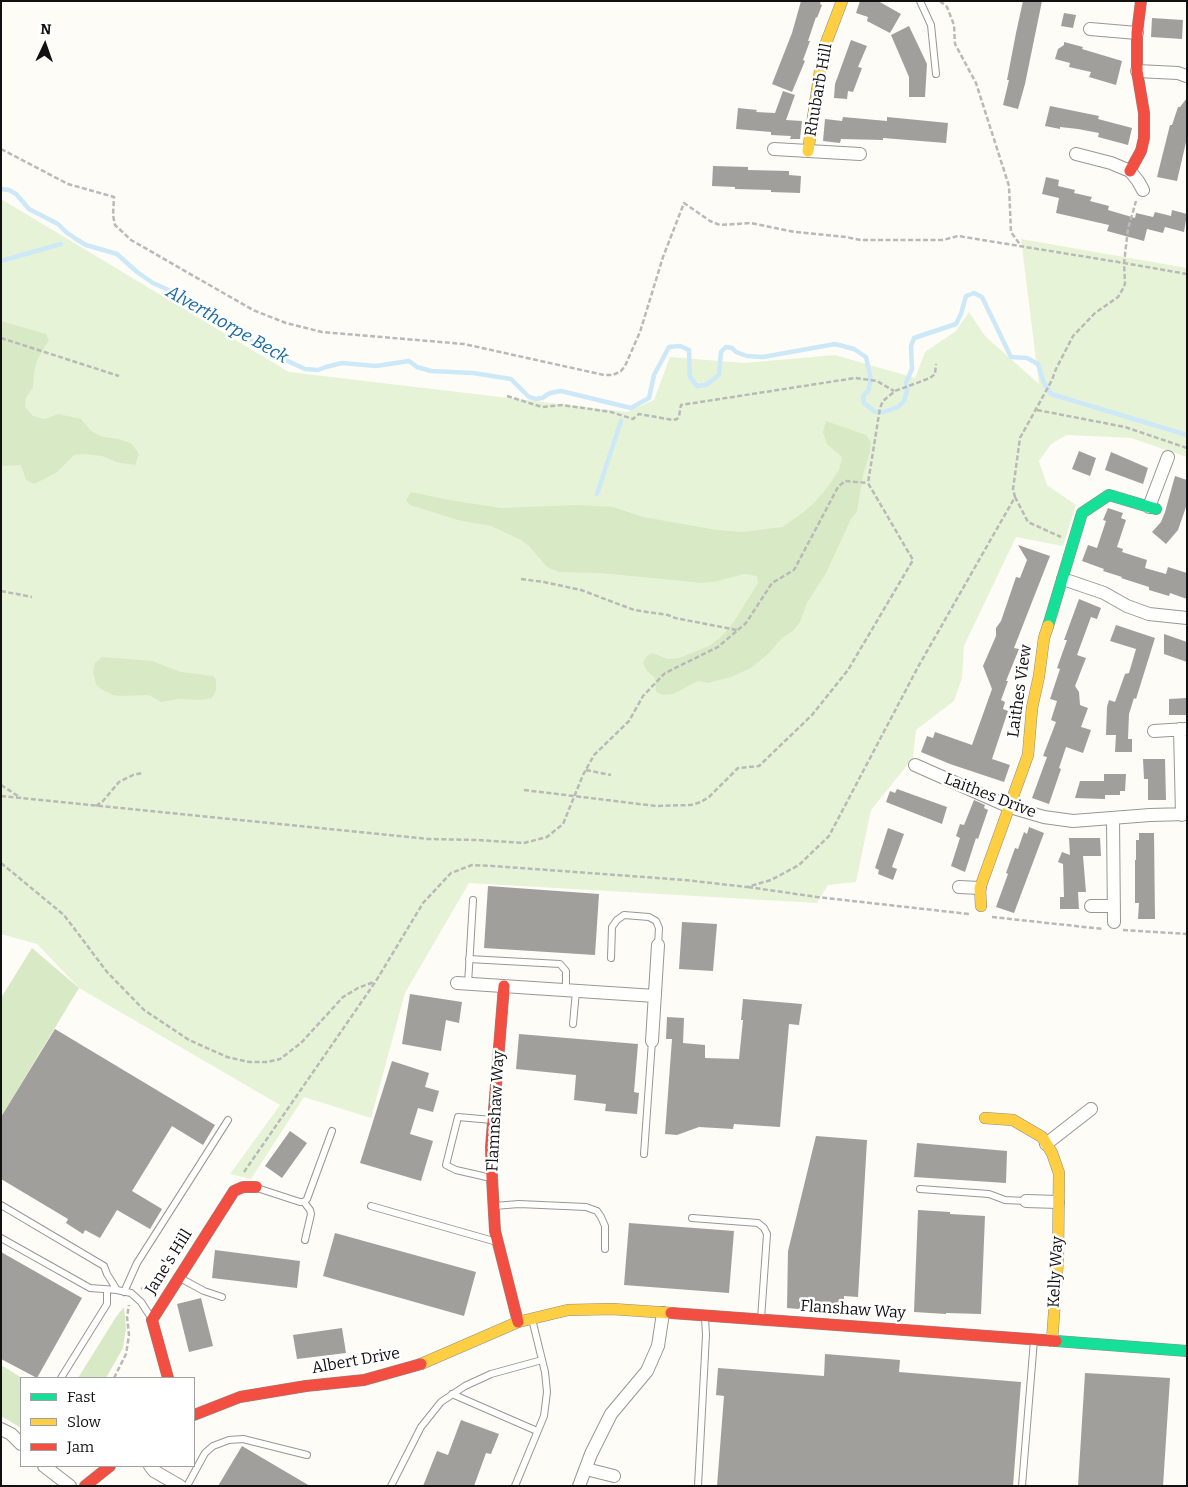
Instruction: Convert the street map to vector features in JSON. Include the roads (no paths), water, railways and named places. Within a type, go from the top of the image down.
[{"type":"street","name":"Rhubarb Hill","points":[[808,151],[823,51],[842,1]]},
{"type":"street","points":[[1130,171],[1141,151],[1144,138],[1144,113],[1137,71],[1137,33],[1141,1]]},
{"type":"street","points":[[1090,29],[1137,33]]},
{"type":"street","points":[[1137,71],[1178,73],[1186,76]]},
{"type":"street","name":"Rhubarb Hill","points":[[774,149],[860,154]]},
{"type":"street","points":[[1076,154],[1111,163],[1130,171],[1142,187]]},
{"type":"street","points":[[1152,508],[1168,457]]},
{"type":"street","name":"Laithes View","points":[[980,888],[1028,755],[1032,708],[1043,644],[1082,513],[1109,495],[1152,508]]},
{"type":"street","points":[[1063,579],[1104,593],[1127,606],[1149,614],[1187,618]]},
{"type":"street","points":[[1154,731],[1183,729],[1184,814]]},
{"type":"street","name":"Laithes Drive","points":[[915,766],[1010,807],[1044,817],[1073,821],[1184,814]]},
{"type":"street","points":[[1113,819],[1114,927]]},
{"type":"street","points":[[959,887],[980,888],[981,913]]},
{"type":"street","points":[[1091,906],[1114,906]]},
{"type":"street","points":[[652,1041],[658,946]]},
{"type":"street","points":[[462,984],[656,996]]},
{"type":"street","name":"Flamnshaw Way","points":[[504,986],[491,1147],[493,1206],[495,1231],[518,1322]]},
{"type":"street","points":[[1046,1144],[1091,1110]]},
{"type":"street","name":"Kelly Way","points":[[985,1118],[1013,1120],[1042,1137],[1052,1153],[1059,1173],[1058,1259],[1052,1341]]},
{"type":"street","name":"Jane's Hill","points":[[168,1377],[152,1320],[234,1191],[240,1188],[256,1187]]},
{"type":"street","points":[[1026,1201],[1058,1202]]},
{"type":"street","name":"Flanshaw Way","points":[[518,1322],[568,1310],[612,1309],[1187,1351]]},
{"type":"street","points":[[579,1486],[591,1454],[611,1414],[648,1371],[658,1346],[663,1313]]},
{"type":"street","name":"Albert Drive","points":[[195,1415],[240,1397],[306,1386],[364,1380],[411,1368],[443,1356],[518,1322]]},
{"type":"street","points":[[1,1429],[11,1434],[20,1443]]},
{"type":"street","points":[[45,1467],[70,1486]]},
{"type":"street","points":[[85,1486],[109,1467]]},
{"type":"street","points":[[151,1467],[180,1486]]},
{"type":"street","points":[[586,1469],[614,1476]]},
{"type":"lane","points":[[920,1],[932,25],[936,74]]},
{"type":"lane","points":[[462,984],[469,959],[473,900]]},
{"type":"lane","points":[[611,958],[612,927],[624,915],[650,917],[656,921],[659,928],[658,946]]},
{"type":"lane","points":[[469,959],[560,964],[566,970],[571,991],[573,1024]]},
{"type":"lane","points":[[644,1154],[652,1041]]},
{"type":"lane","points":[[492,1178],[456,1170],[446,1164],[458,1117],[493,1120]]},
{"type":"lane","points":[[124,1292],[137,1263],[228,1120]]},
{"type":"lane","points":[[304,1202],[332,1131]]},
{"type":"lane","points":[[256,1187],[304,1202],[311,1214],[305,1240]]},
{"type":"lane","points":[[920,1189],[989,1194],[1005,1200],[1026,1201]]},
{"type":"lane","points":[[493,1206],[519,1204],[586,1207],[597,1211],[605,1226],[605,1249]]},
{"type":"lane","points":[[1,1205],[104,1266],[117,1290]]},
{"type":"lane","points":[[371,1206],[498,1243]]},
{"type":"lane","points":[[692,1218],[758,1223],[764,1228],[767,1234],[761,1320]]},
{"type":"lane","points":[[1,1238],[90,1288],[131,1293],[141,1302],[152,1320]]},
{"type":"lane","points":[[179,1277],[204,1291],[222,1297]]},
{"type":"lane","points":[[62,1377],[107,1304],[107,1290]]},
{"type":"lane","points":[[698,1486],[706,1334],[705,1316]]},
{"type":"lane","points":[[515,1486],[544,1416],[546,1392],[542,1360],[532,1318]]},
{"type":"lane","points":[[1022,1486],[1034,1340]]},
{"type":"lane","points":[[391,1486],[421,1427],[441,1402],[465,1386],[491,1374],[542,1360]]},
{"type":"lane","points":[[452,1394],[538,1431]]},
{"type":"lane","points":[[187,1486],[205,1452],[213,1446],[228,1440],[243,1440],[307,1455]]},
{"type":"waterway","name":"Alverthorpe Beck","points":[[1,189],[9,190],[16,194],[29,209],[58,224],[66,232],[86,245],[117,254],[153,283],[173,292],[277,356],[305,369],[318,370],[342,363],[376,366],[409,361],[417,367],[431,371],[473,373],[511,379],[529,397],[536,399],[561,391],[631,408],[649,398],[654,375],[669,347],[680,346],[689,350],[690,377],[697,386],[706,385],[719,375],[721,352],[726,347],[747,356],[763,357],[835,344],[854,349],[866,357],[871,380],[868,391],[863,396],[864,403],[875,412],[884,412],[898,407],[904,401],[907,390],[906,383],[912,369],[911,346],[914,338],[956,324],[966,296],[974,293],[982,297],[1011,357],[1027,358],[1038,364],[1044,383],[1051,394],[1187,435]]},
{"type":"waterway","points":[[1,261],[61,244]]},
{"type":"waterway","points":[[597,494],[621,421]]}]
